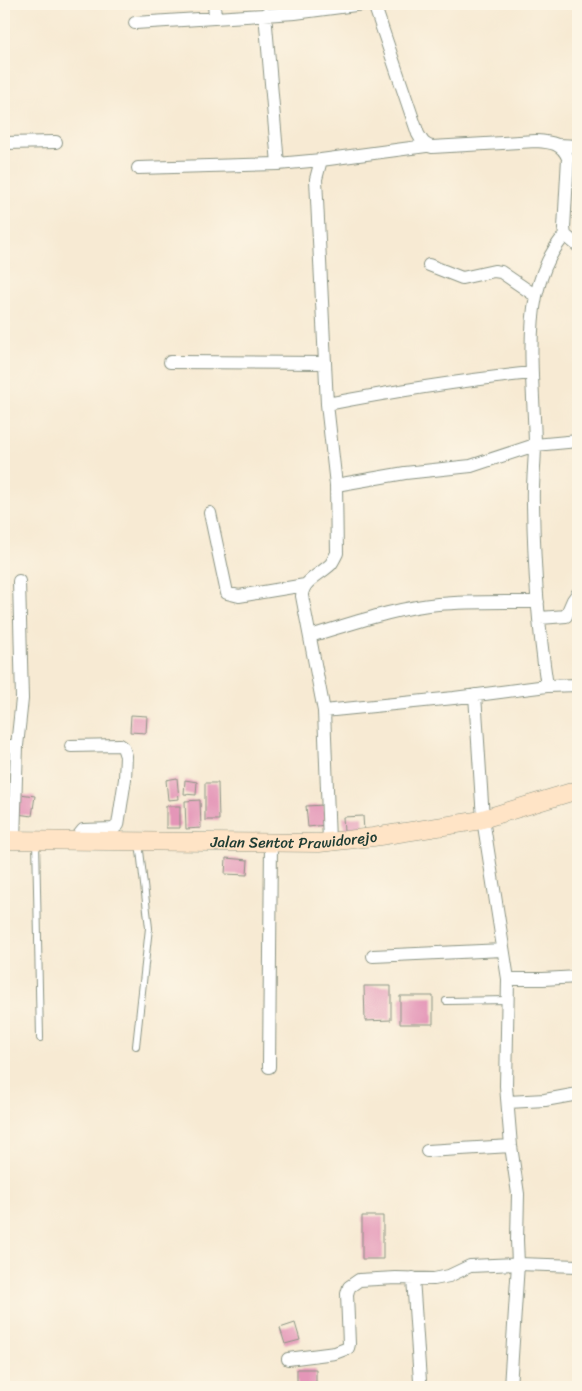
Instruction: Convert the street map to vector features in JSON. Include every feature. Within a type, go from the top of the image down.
[{"type":"main road","name":"Jalan Sentot Prawidorejo","points":[[9,840],[329,842],[373,837],[483,819],[578,790]]},
{"type":"street","points":[[214,4],[215,17]]},
{"type":"street","points":[[135,23],[295,13],[363,4]]},
{"type":"street","points":[[374,4],[418,134],[426,146]]},
{"type":"street","points":[[265,14],[278,164]]},
{"type":"street","points":[[4,144],[56,142]]},
{"type":"street","points":[[138,168],[278,164],[426,146],[551,142],[565,150],[568,158],[564,228],[565,235],[578,246]]},
{"type":"street","points":[[558,145],[578,146]]},
{"type":"street","points":[[321,160],[316,179],[327,404],[336,485],[337,554],[332,563],[305,585],[302,590],[302,596],[324,711],[329,842]]},
{"type":"street","points":[[547,686],[538,602],[533,503],[535,445],[532,373],[533,328],[536,296],[553,250],[565,235]]},
{"type":"street","points":[[429,265],[462,278],[494,271],[501,272],[536,296]]},
{"type":"street","points":[[170,362],[325,363]]},
{"type":"street","points":[[327,404],[414,388],[532,373]]},
{"type":"street","points":[[336,485],[406,473],[472,466],[535,445],[578,441]]},
{"type":"street","points":[[210,513],[226,593],[239,596],[305,585]]},
{"type":"street","points":[[9,840],[22,699],[19,581]]},
{"type":"street","points":[[540,618],[566,616],[572,600],[578,592]]},
{"type":"street","points":[[310,636],[380,616],[436,604],[538,602]]},
{"type":"street","points":[[324,711],[547,686],[578,685]]},
{"type":"street","points":[[475,695],[483,819],[508,979],[506,1086],[511,1146],[518,1194],[518,1264],[510,1387]]},
{"type":"street","points":[[71,746],[120,745],[124,747],[126,756],[126,779],[118,826],[113,829],[83,830],[75,840]]},
{"type":"street","points":[[4,746],[17,746]]},
{"type":"street","points":[[269,1067],[272,842]]},
{"type":"street","points":[[373,956],[503,950]]},
{"type":"street","points":[[508,979],[544,979],[578,976]]},
{"type":"street","points":[[508,1102],[545,1100],[578,1094]]},
{"type":"street","points":[[427,1151],[511,1146]]},
{"type":"street","points":[[288,1359],[336,1353],[348,1348],[347,1294],[349,1287],[359,1280],[396,1278],[434,1279],[449,1276],[470,1266],[518,1264],[578,1266]]},
{"type":"street","points":[[413,1278],[420,1381]]},
{"type":"lane","points":[[36,839],[40,1038]]},
{"type":"lane","points":[[136,1046],[149,928],[138,841]]},
{"type":"lane","points":[[446,1001],[508,1000]]},
{"type":"building","points":[[131,715],[147,716],[146,733],[130,732]]},
{"type":"building","points":[[177,778],[179,799],[168,800],[166,780]]},
{"type":"building","points":[[185,780],[197,782],[196,795],[184,794]]},
{"type":"building","points":[[205,783],[218,783],[219,820],[205,820]]},
{"type":"building","points":[[20,794],[35,796],[32,816],[17,814]]},
{"type":"building","points":[[200,800],[201,828],[186,829],[185,801]]},
{"type":"building","points":[[324,805],[326,825],[308,827],[306,806]]},
{"type":"building","points":[[166,806],[180,806],[180,828],[166,828]]},
{"type":"building","points":[[363,816],[364,831],[344,832],[343,817]]},
{"type":"building","points":[[226,858],[248,860],[247,875],[225,874]]},
{"type":"building","points":[[364,986],[391,986],[391,1020],[365,1021]]},
{"type":"building","points":[[400,996],[433,996],[433,1024],[400,1024]]},
{"type":"building","points":[[362,1216],[383,1216],[383,1259],[362,1259]]},
{"type":"building","points":[[295,1323],[300,1340],[285,1344],[280,1328]]},
{"type":"building","points":[[297,1369],[316,1369],[316,1387],[297,1387]]}]
